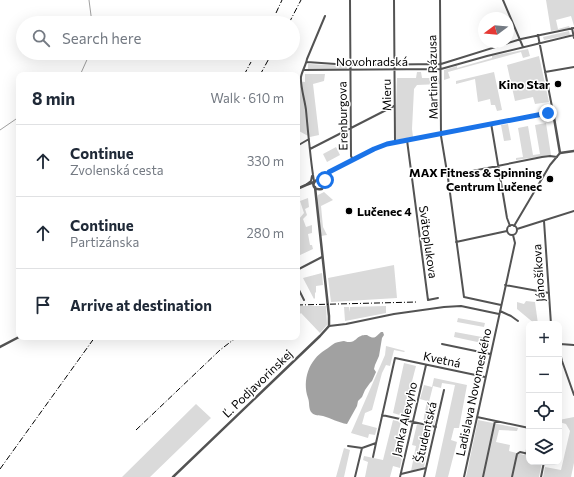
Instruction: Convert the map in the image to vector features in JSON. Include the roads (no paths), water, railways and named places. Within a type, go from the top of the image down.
[{"type":"street","name":"Erenburgova","points":[[350,0],[351,128],[353,160]]},
{"type":"street","name":"Mieru","points":[[394,0],[395,142]]},
{"type":"street","name":"Martina Rázusa","points":[[440,0],[441,133],[464,297],[501,304]]},
{"type":"street","points":[[503,0],[521,39],[523,47]]},
{"type":"street","points":[[325,16],[307,62],[304,66],[301,78],[316,196],[329,326],[440,307],[457,306],[499,314]]},
{"type":"street","name":"Novohradská","points":[[304,70],[441,69],[523,47],[574,36],[573,28],[538,35],[441,64],[350,64],[307,62]]},
{"type":"street","points":[[538,35],[560,153]]},
{"type":"street","points":[[485,51],[487,56]]},
{"type":"street","points":[[545,72],[574,67]]},
{"type":"street","points":[[310,149],[395,106]]},
{"type":"street","points":[[300,188],[314,182],[327,175],[329,172],[381,146],[552,112]]},
{"type":"street","points":[[491,123],[507,218],[510,226],[507,232]]},
{"type":"street","points":[[300,144],[308,139]]},
{"type":"street","name":"Svätoplukova","points":[[407,140],[428,300],[438,298]]},
{"type":"street","points":[[514,226],[550,165],[557,156],[560,153],[574,151]]},
{"type":"street","points":[[447,176],[550,156],[557,156]]},
{"type":"street","points":[[313,175],[323,180],[324,183]]},
{"type":"street","points":[[307,184],[311,181],[313,175]]},
{"type":"street","points":[[316,196],[319,190],[323,188],[327,175]]},
{"type":"street","points":[[307,184],[319,190]]},
{"type":"street","points":[[507,232],[509,235],[513,236],[517,229],[574,211]]},
{"type":"street","name":"Jánošíkova","points":[[544,221],[551,321]]},
{"type":"street","points":[[510,226],[514,226],[517,229]]},
{"type":"street","points":[[456,242],[507,232]]},
{"type":"street","name":"Ladislava Novomeského","points":[[464,477],[514,243],[513,236]]},
{"type":"street","points":[[300,268],[322,257]]},
{"type":"street","points":[[505,285],[548,293]]},
{"type":"street","points":[[300,292],[304,300]]},
{"type":"street","points":[[500,311],[518,321]]},
{"type":"street","name":"Ľ. Podjavorinskej","points":[[173,477],[329,326]]},
{"type":"street","points":[[0,347],[16,339]]},
{"type":"street","points":[[442,344],[490,354]]},
{"type":"street","points":[[574,345],[560,344],[560,353],[574,395]]},
{"type":"street","name":"Kvetná","points":[[382,415],[395,358],[485,377]]},
{"type":"street","name":"Janka Alexyho","points":[[400,476],[426,365]]},
{"type":"street","name":"Študentská","points":[[424,477],[444,390]]},
{"type":"street","points":[[373,457],[382,415],[436,427]]},
{"type":"street","points":[[477,417],[526,427]]},
{"type":"street","points":[[483,477],[495,421]]},
{"type":"street","points":[[348,446],[362,448],[376,444]]},
{"type":"street","points":[[355,477],[362,448]]},
{"type":"street","points":[[512,476],[518,454],[520,452],[526,453]]},
{"type":"street","points":[[541,477],[543,465]]},
{"type":"street","points":[[400,476],[426,468]]},
{"type":"waterway","points":[[89,0],[91,16]]},
{"type":"waterway","points":[[81,72],[87,60]]},
{"type":"waterway","points":[[0,130],[16,119]]},
{"type":"railway","points":[[276,13],[282,0]]},
{"type":"railway","points":[[293,16],[301,0]]},
{"type":"railway","points":[[262,72],[268,60]]},
{"type":"railway","points":[[246,72],[251,62]]},
{"type":"railway","points":[[300,305],[417,302]]},
{"type":"railway","points":[[0,469],[93,340]]},
{"type":"railway","points":[[136,430],[220,350],[233,340]]},
{"type":"place","name":"Kino Star","points":[[558,84]]},
{"type":"place","name":"MAX Fitness & Spinning Centrum Lučenec","points":[[550,179]]},
{"type":"place","name":"Lučenec 4","points":[[349,211]]}]
